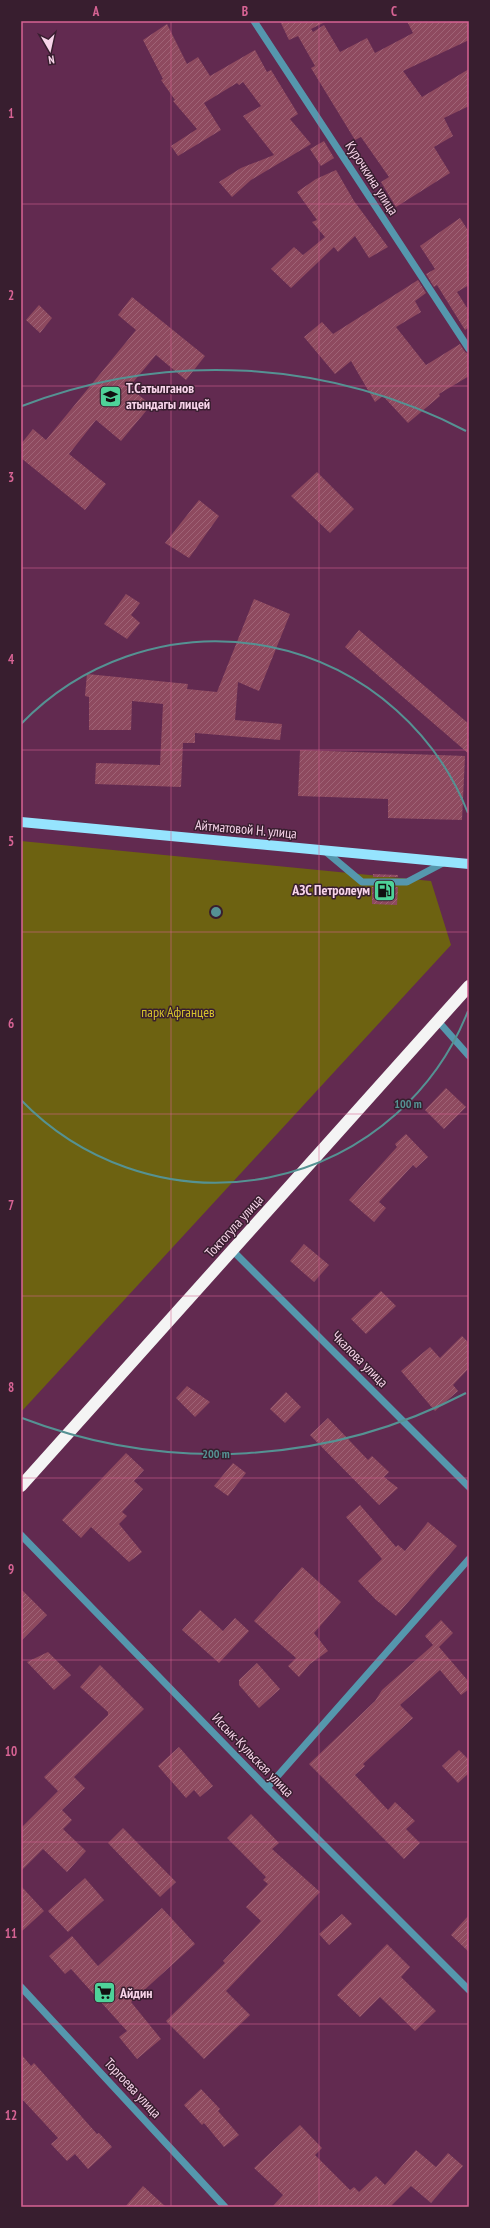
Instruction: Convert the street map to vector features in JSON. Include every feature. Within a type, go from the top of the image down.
[{"type":"highway","name":"Токтогула улица","points":[[21,1486],[469,986]]},
{"type":"main road","name":"Айтматовой Н. улица","points":[[21,822],[469,864]]},
{"type":"street","name":"Курочкина улица","points":[[254,21],[469,349]]},
{"type":"street","points":[[325,851],[362,882],[407,882],[445,862]]},
{"type":"street","points":[[438,1021],[469,1056]]},
{"type":"street","name":"Чкалова улица","points":[[232,1250],[469,1487]]},
{"type":"street","name":"Иссык-Кульская улица","points":[[21,1535],[267,1788],[469,1990]]},
{"type":"street","points":[[267,1788],[469,1558]]},
{"type":"street","name":"Торгоева улица","points":[[21,1988],[225,2207]]},
{"type":"green space","name":"парк Афганцев","points":[[21,841],[431,881],[451,945],[21,1412]]},
{"type":"building","points":[[280,21],[327,21],[311,29],[313,32],[324,25],[340,52],[367,38],[375,53],[413,33],[407,21],[469,21],[469,40],[403,71],[422,97],[469,69],[469,106],[444,118],[453,136],[434,147],[450,173],[396,207],[381,182],[389,177],[361,137],[355,140],[311,68],[315,66],[298,36],[289,40]]},
{"type":"building","points":[[167,24],[187,64],[198,57],[210,76],[255,50],[267,72],[271,70],[298,114],[290,119],[311,144],[251,180],[232,197],[219,182],[241,168],[274,155],[243,116],[261,106],[243,82],[239,85],[237,83],[204,103],[221,130],[178,156],[171,146],[197,129],[173,101],[175,100],[161,80],[163,79],[143,40]]},
{"type":"building","points":[[324,141],[334,158],[321,166],[310,149]]},
{"type":"building","points":[[336,170],[354,201],[388,247],[369,258],[355,236],[338,252],[334,247],[291,288],[271,269],[294,247],[303,255],[325,237],[312,222],[317,220],[297,192],[316,179]]},
{"type":"building","points":[[460,218],[469,232],[469,285],[457,292],[469,311],[469,327],[465,330],[437,285],[434,287],[426,274],[435,269],[420,246]]},
{"type":"building","points":[[418,280],[426,293],[415,301],[421,312],[396,327],[426,365],[460,344],[465,352],[469,354],[469,376],[439,394],[440,396],[408,423],[383,396],[375,402],[351,361],[335,374],[304,337],[322,322],[333,334]]},
{"type":"building","name":"Т.Сатылганов атындагы лицей","points":[[132,297],[205,356],[186,380],[156,355],[129,387],[151,405],[121,441],[96,420],[69,454],[106,484],[85,510],[21,458],[21,444],[33,429],[46,440],[136,330],[118,315]]},
{"type":"building","points":[[39,305],[52,318],[40,333],[26,320]]},
{"type":"building","points":[[317,472],[354,509],[330,533],[291,496]]},
{"type":"building","points":[[199,500],[219,516],[189,558],[165,543]]},
{"type":"building","points":[[126,594],[140,603],[131,615],[140,623],[127,639],[104,624]]},
{"type":"building","points":[[254,599],[290,614],[259,691],[238,682],[235,720],[282,724],[280,740],[195,733],[195,743],[183,743],[181,787],[95,784],[96,763],[160,765],[163,704],[132,701],[131,730],[89,730],[89,697],[85,696],[87,674],[188,684],[187,689],[217,692]]},
{"type":"building","points":[[359,630],[469,724],[469,754],[345,647]]},
{"type":"building","points":[[300,750],[465,756],[462,820],[388,818],[388,799],[298,796]]},
{"type":"building","points":[[373,874],[398,875],[398,877],[373,877]]},
{"type":"building","points":[[372,887],[398,887],[397,905],[372,904]]},
{"type":"building","points":[[446,1088],[466,1107],[444,1129],[425,1110]]},
{"type":"building","points":[[406,1134],[428,1157],[416,1168],[413,1165],[379,1202],[386,1208],[374,1222],[349,1200],[397,1147],[395,1144]]},
{"type":"building","points":[[304,1244],[329,1265],[314,1282],[290,1261]]},
{"type":"building","points":[[381,1291],[396,1306],[366,1334],[351,1319]]},
{"type":"building","points":[[462,1336],[469,1343],[469,1368],[453,1385],[458,1391],[435,1411],[401,1371],[430,1347],[440,1358]]},
{"type":"building","points":[[187,1386],[210,1402],[195,1417],[176,1398]]},
{"type":"building","points":[[286,1392],[301,1407],[285,1423],[270,1409]]},
{"type":"building","points":[[328,1418],[368,1460],[372,1456],[389,1472],[384,1477],[398,1488],[379,1505],[310,1435]]},
{"type":"building","points":[[126,1453],[144,1470],[134,1481],[143,1489],[122,1512],[127,1516],[119,1524],[142,1552],[129,1562],[91,1527],[81,1538],[62,1520]]},
{"type":"building","points":[[233,1463],[246,1473],[228,1496],[214,1486]]},
{"type":"building","points":[[360,1505],[396,1547],[398,1545],[405,1551],[428,1522],[457,1546],[396,1616],[376,1600],[358,1581],[382,1559],[346,1517]]},
{"type":"building","points":[[302,1567],[341,1602],[314,1633],[328,1651],[310,1664],[299,1677],[288,1666],[296,1658],[254,1621]]},
{"type":"building","points":[[21,1589],[47,1615],[21,1641]]},
{"type":"building","points":[[200,1610],[223,1631],[235,1618],[249,1631],[219,1663],[182,1630]]},
{"type":"building","points":[[441,1620],[453,1633],[439,1647],[469,1682],[469,1689],[461,1695],[440,1670],[400,1705],[413,1718],[363,1764],[365,1766],[355,1775],[388,1810],[395,1802],[415,1821],[406,1829],[420,1843],[404,1859],[309,1764],[375,1701],[382,1690],[433,1645],[425,1636]]},
{"type":"building","points":[[48,1652],[71,1675],[54,1690],[27,1662]]},
{"type":"building","points":[[257,1663],[280,1689],[259,1708],[239,1685],[239,1680]]},
{"type":"building","points":[[100,1665],[144,1709],[74,1777],[85,1788],[62,1810],[72,1820],[63,1829],[86,1851],[67,1872],[43,1849],[21,1871],[21,1828],[58,1791],[44,1777],[108,1715],[108,1712],[80,1687]]},
{"type":"building","points":[[179,1747],[213,1786],[200,1797],[194,1790],[186,1798],[158,1766]]},
{"type":"building","points":[[459,1750],[469,1760],[469,1773],[458,1783],[442,1766]]},
{"type":"building","points":[[251,1814],[279,1843],[272,1849],[320,1892],[226,1991],[250,2015],[204,2059],[166,2021],[225,1963],[223,1961],[261,1921],[246,1907],[268,1884],[263,1880],[266,1877],[227,1838]]},
{"type":"building","points":[[123,1828],[176,1882],[160,1897],[108,1843]]},
{"type":"building","points":[[85,1878],[104,1900],[68,1932],[48,1911]]},
{"type":"building","points":[[21,1886],[44,1911],[21,1932]]},
{"type":"building","points":[[162,1908],[195,1944],[131,2002],[161,2039],[137,2059],[119,2037],[127,2031],[71,1969],[65,1974],[49,1956],[72,1936],[98,1966]]},
{"type":"building","points":[[342,1914],[352,1924],[329,1945],[319,1934]]},
{"type":"building","points":[[469,1915],[469,1952],[451,1935]]},
{"type":"building","points":[[387,1944],[410,1967],[401,1977],[436,2011],[415,2031],[380,1997],[360,2017],[337,1995]]},
{"type":"building","points":[[21,2054],[31,2066],[34,2063],[97,2134],[99,2133],[112,2147],[88,2169],[75,2154],[67,2161],[51,2144],[58,2138],[21,2098]]},
{"type":"building","points":[[201,2089],[220,2109],[218,2111],[239,2135],[224,2147],[204,2123],[202,2125],[184,2105]]},
{"type":"building","points":[[300,2125],[322,2148],[315,2155],[350,2190],[354,2187],[359,2192],[376,2176],[385,2185],[416,2150],[436,2167],[448,2153],[463,2166],[431,2203],[411,2186],[390,2207],[272,2207],[283,2195],[254,2168]]},
{"type":"building","points":[[143,2186],[166,2207],[125,2207]]},
{"type":"place","name":"Т.Сатылганов атындагы лицей","points":[[111,396]]},
{"type":"place","name":"АЗС Петролеум","points":[[385,890]]},
{"type":"place","name":"Айдин","points":[[105,1993]]}]
